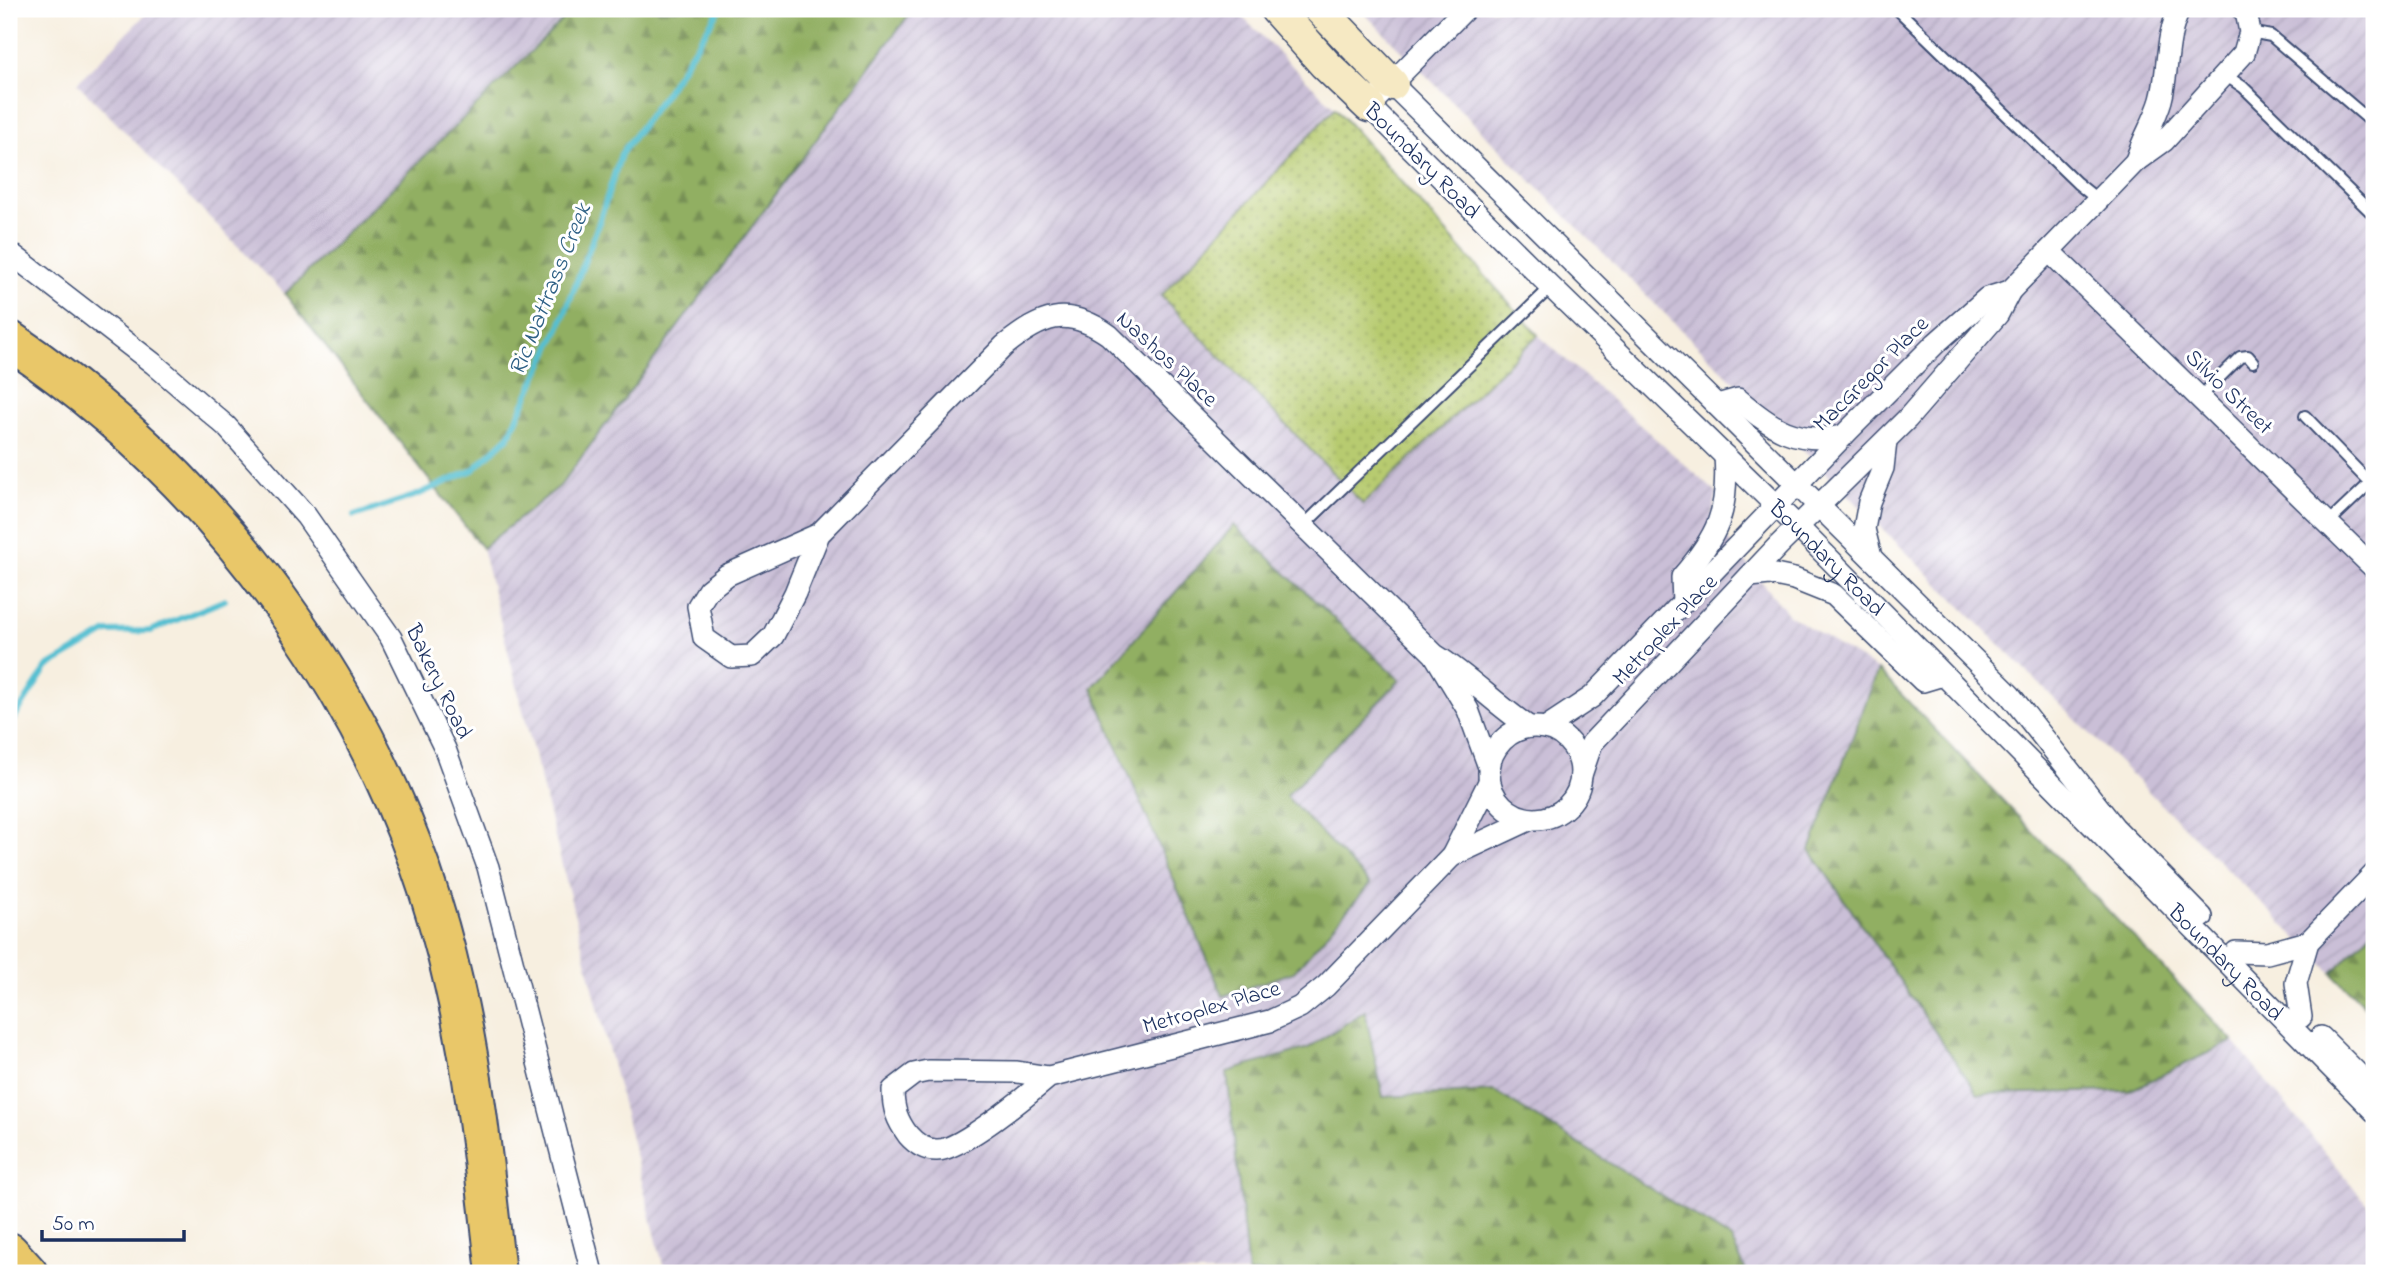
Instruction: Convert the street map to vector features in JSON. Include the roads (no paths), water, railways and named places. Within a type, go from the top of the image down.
[{"type":"highway","points":[[9,340],[47,365],[96,405],[156,458],[211,514],[294,621],[365,738],[417,857],[454,982],[477,1115],[496,1273]]},
{"type":"highway","points":[[9,1252],[28,1273]]},
{"type":"street","name":"Boundary Road","points":[[1276,9],[1325,64],[1798,527],[2374,1111]]},
{"type":"street","name":"Boundary Road","points":[[1320,9],[1392,84],[2010,695],[2114,827],[2374,1090]]},
{"type":"street","points":[[1369,106],[1465,9]]},
{"type":"street","name":"MacGregor Place","points":[[2136,161],[2142,139],[2161,100],[2171,36],[2180,9]]},
{"type":"street","points":[[2242,9],[2246,12],[2250,32]]},
{"type":"street","name":"MacGregor Place","points":[[1798,527],[1886,441],[1998,314],[2010,291],[2136,161],[2164,141],[2225,75],[2244,53],[2250,32]]},
{"type":"street","name":"Silvio Street","points":[[2049,251],[2374,568]]},
{"type":"street","name":"Bakery Road","points":[[9,252],[154,364],[226,426],[306,516],[391,638],[445,749],[488,867],[592,1273]]},
{"type":"street","name":"MacGregor Place","points":[[1777,506],[1937,343],[1987,298],[2010,291]]},
{"type":"street","name":"Nashos Place","points":[[819,534],[795,593],[773,636],[752,656],[731,657],[704,638],[698,606],[708,590],[727,575],[819,534],[1004,346],[1028,326],[1049,318],[1088,320],[1109,335],[1435,655],[1460,671],[1514,718],[1537,728]]},
{"type":"street","points":[[1717,405],[1738,399],[1765,422],[1799,437],[1819,440],[1843,436]]},
{"type":"street","points":[[1872,558],[1864,529],[1869,502],[1883,468],[1886,441]]},
{"type":"street","points":[[1683,602],[1682,577],[1706,550],[1721,518],[1727,483],[1725,456]]},
{"type":"street","name":"Metroplex Place","points":[[1537,728],[1592,697],[1777,506]]},
{"type":"street","name":"Metroplex Place","points":[[1581,775],[1592,743],[1798,527]]},
{"type":"street","points":[[1750,576],[1770,574],[1794,579],[1834,595],[1923,681],[1943,675]]},
{"type":"street","name":"Nashos Place","points":[[1435,655],[1468,710],[1489,774]]},
{"type":"street","points":[[1537,728],[1559,734],[1571,745],[1579,759],[1581,775],[1577,791],[1569,804],[1558,814],[1530,820],[1515,816],[1503,807],[1494,796],[1489,774],[1493,752],[1502,741],[1513,732],[1537,728]]},
{"type":"street","name":"Metroplex Place","points":[[1049,1077],[1015,1106],[952,1147],[936,1151],[915,1143],[893,1110],[893,1090],[914,1074],[929,1071],[1007,1072],[1049,1077],[1270,1021],[1300,1007],[1326,986],[1452,856],[1489,774]]},
{"type":"street","name":"Metroplex Place","points":[[1452,856],[1530,820]]},
{"type":"street","points":[[2301,1017],[2296,982],[2308,942],[2374,874]]},
{"type":"street","points":[[2236,952],[2267,953],[2308,942]]},
{"type":"lane","points":[[1897,9],[2077,183],[2098,200]]},
{"type":"lane","points":[[2250,32],[2271,36],[2374,124]]},
{"type":"lane","points":[[2225,75],[2243,87],[2374,215]]},
{"type":"lane","points":[[1303,526],[1550,287]]},
{"type":"lane","points":[[2199,398],[2240,357],[2248,356],[2253,362]]},
{"type":"lane","points":[[2305,416],[2372,483],[2328,523]]},
{"type":"waterway","name":"Ric Nattrass Creek","points":[[354,516],[417,495],[473,470],[509,436],[560,326],[621,154],[664,95],[720,9]]},
{"type":"waterway","name":"Ric Nattrass Creek","points":[[9,726],[47,667],[107,632],[150,631],[225,600]]}]
